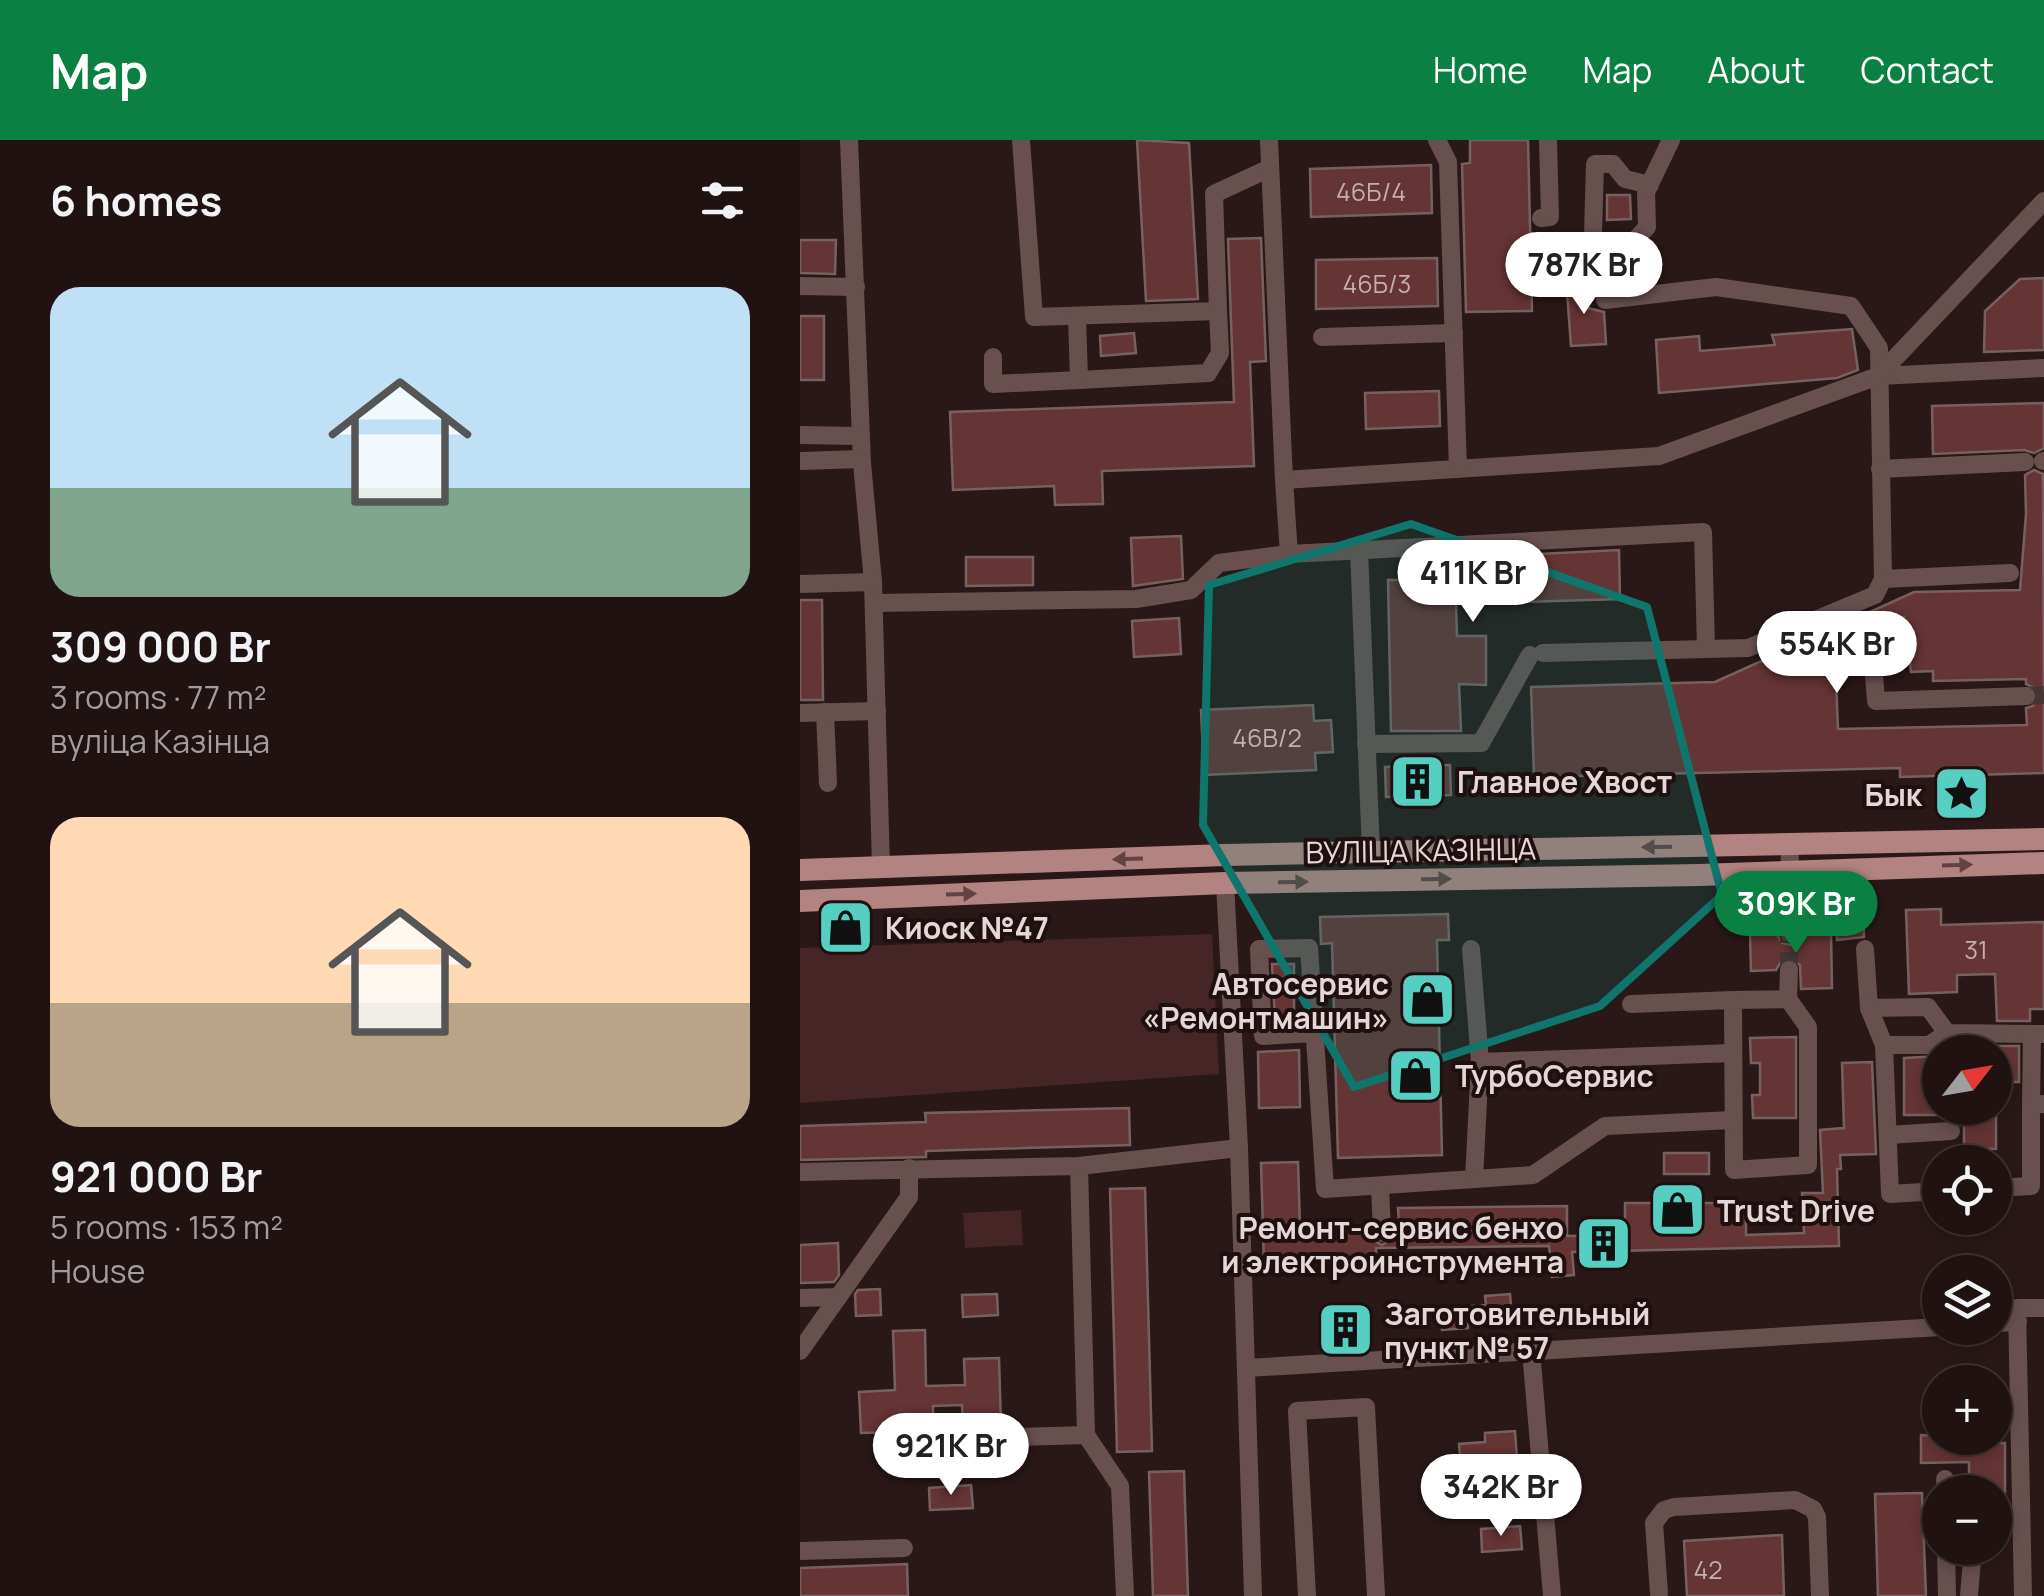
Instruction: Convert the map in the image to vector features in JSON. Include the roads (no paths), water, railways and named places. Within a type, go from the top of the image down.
[{"type":"main road","name":"ВУЛІЦА КАЗІНЦА","points":[[800,870],[1225,855],[2044,839]]},
{"type":"main road","points":[[1512,878],[1521,870],[1522,862],[1513,850]]},
{"type":"main road","points":[[1225,855],[1225,883]]},
{"type":"main road","name":"ВУЛІЦА КАЗІНЦА","points":[[800,901],[1225,883],[2044,863]]},
{"type":"main road","points":[[881,867],[883,898]]},
{"type":"street","points":[[849,140],[860,436],[874,603],[881,867]]},
{"type":"street","points":[[1021,140],[1034,317],[1218,311]]},
{"type":"street","points":[[1269,140],[1290,554]]},
{"type":"street","points":[[1437,140],[1448,162],[1458,468]]},
{"type":"street","points":[[1541,218],[1550,217],[1548,140]]},
{"type":"street","points":[[1366,744],[1481,743],[1537,654],[1748,648],[1868,605],[1875,595],[1883,579],[1879,348],[1851,306],[1716,287],[1605,300],[1605,276],[1647,227],[1646,192],[1671,140]]},
{"type":"street","points":[[1605,276],[1592,270],[1595,164],[1613,164],[1624,179],[1650,185]]},
{"type":"street","points":[[994,357],[993,384],[1208,373],[1220,353],[1214,194],[1270,168]]},
{"type":"street","points":[[1878,376],[2044,200]]},
{"type":"street","points":[[800,286],[856,287]]},
{"type":"street","points":[[1078,316],[1080,380]]},
{"type":"street","points":[[1322,336],[1454,332]]},
{"type":"street","points":[[1284,480],[1659,456],[1878,376],[2044,368]]},
{"type":"street","points":[[800,435],[860,436]]},
{"type":"street","points":[[800,461],[862,459]]},
{"type":"street","points":[[1880,470],[2037,462]]},
{"type":"street","points":[[874,603],[1136,598],[1191,590],[1219,562],[1290,554],[1703,532],[1706,648]]},
{"type":"street","points":[[1358,550],[1371,853]]},
{"type":"street","points":[[1883,579],[2010,573]]},
{"type":"street","points":[[800,584],[873,582]]},
{"type":"street","points":[[1871,634],[1876,701],[2026,696]]},
{"type":"street","points":[[800,713],[877,711]]},
{"type":"street","points":[[825,712],[828,783]]},
{"type":"street","points":[[1790,844],[1790,932]]},
{"type":"street","points":[[1225,883],[1239,1148],[1253,1596]]},
{"type":"street","points":[[1314,1033],[1262,1036],[1258,949],[1309,948],[1324,1188],[1534,1175],[1605,1126],[1733,1120]]},
{"type":"street","points":[[1471,949],[1480,1062],[1474,1179]]},
{"type":"street","points":[[1866,949],[1869,1008],[1884,1046],[1890,1194],[1922,1192]]},
{"type":"street","points":[[1733,1000],[1734,1170],[1808,1165],[1808,1027],[1788,999],[1788,970]]},
{"type":"street","points":[[1631,1004],[1788,999]]},
{"type":"street","points":[[1869,1008],[1928,1007],[1947,1033]]},
{"type":"street","points":[[1884,1046],[1930,1045],[1947,1033],[2038,1034],[2038,1169],[2032,1186],[2012,1187]]},
{"type":"street","points":[[1480,1062],[1732,1053]]},
{"type":"street","points":[[1888,1135],[1952,1130]]},
{"type":"street","points":[[800,1172],[1078,1166],[1239,1148]]},
{"type":"street","points":[[1078,1166],[1086,1434],[1120,1486],[1125,1596]]},
{"type":"street","points":[[800,1351],[909,1196],[909,1168]]},
{"type":"street","points":[[1380,1186],[1382,1233]]},
{"type":"street","points":[[800,1298],[838,1297]]},
{"type":"street","points":[[2023,1596],[2017,1308],[2044,1308]]},
{"type":"street","points":[[2012,1322],[2018,1322]]},
{"type":"street","points":[[1247,1368],[1922,1328]]},
{"type":"street","points":[[1531,1352],[1552,1596]]},
{"type":"street","points":[[1307,1596],[1297,1411],[1366,1407],[1376,1596]]},
{"type":"street","points":[[950,1439],[1086,1434]]},
{"type":"street","points":[[1659,1592],[1654,1523],[1664,1510],[1795,1500],[1805,1503],[1817,1517],[1820,1596]]},
{"type":"street","points":[[800,1552],[904,1548]]},
{"type":"street","points":[[1946,1565],[1947,1596]]},
{"type":"street","points":[[1969,1596],[1972,1565]]},
{"type":"tunnel","points":[[1868,612],[1871,635]]},
{"type":"tunnel","points":[[2026,696],[2044,695]]},
{"type":"tunnel","points":[[1789,933],[1789,970]]},
{"type":"place","name":"Главное Хвост","points":[[1418,781]]},
{"type":"place","name":"Бык","points":[[1961,794]]},
{"type":"place","name":"Киоск №47","points":[[846,927]]},
{"type":"place","name":"Автосервис «Ремонтмашин»","points":[[1428,1000]]},
{"type":"place","name":"ТурбоСервис","points":[[1416,1075]]},
{"type":"place","name":"Trust Drive","points":[[1678,1210]]},
{"type":"place","name":"Ремонт-сервис бенхо и электроинструмента","points":[[1603,1244]]},
{"type":"place","name":"Заготовительный пункт № 57","points":[[1345,1330]]}]
